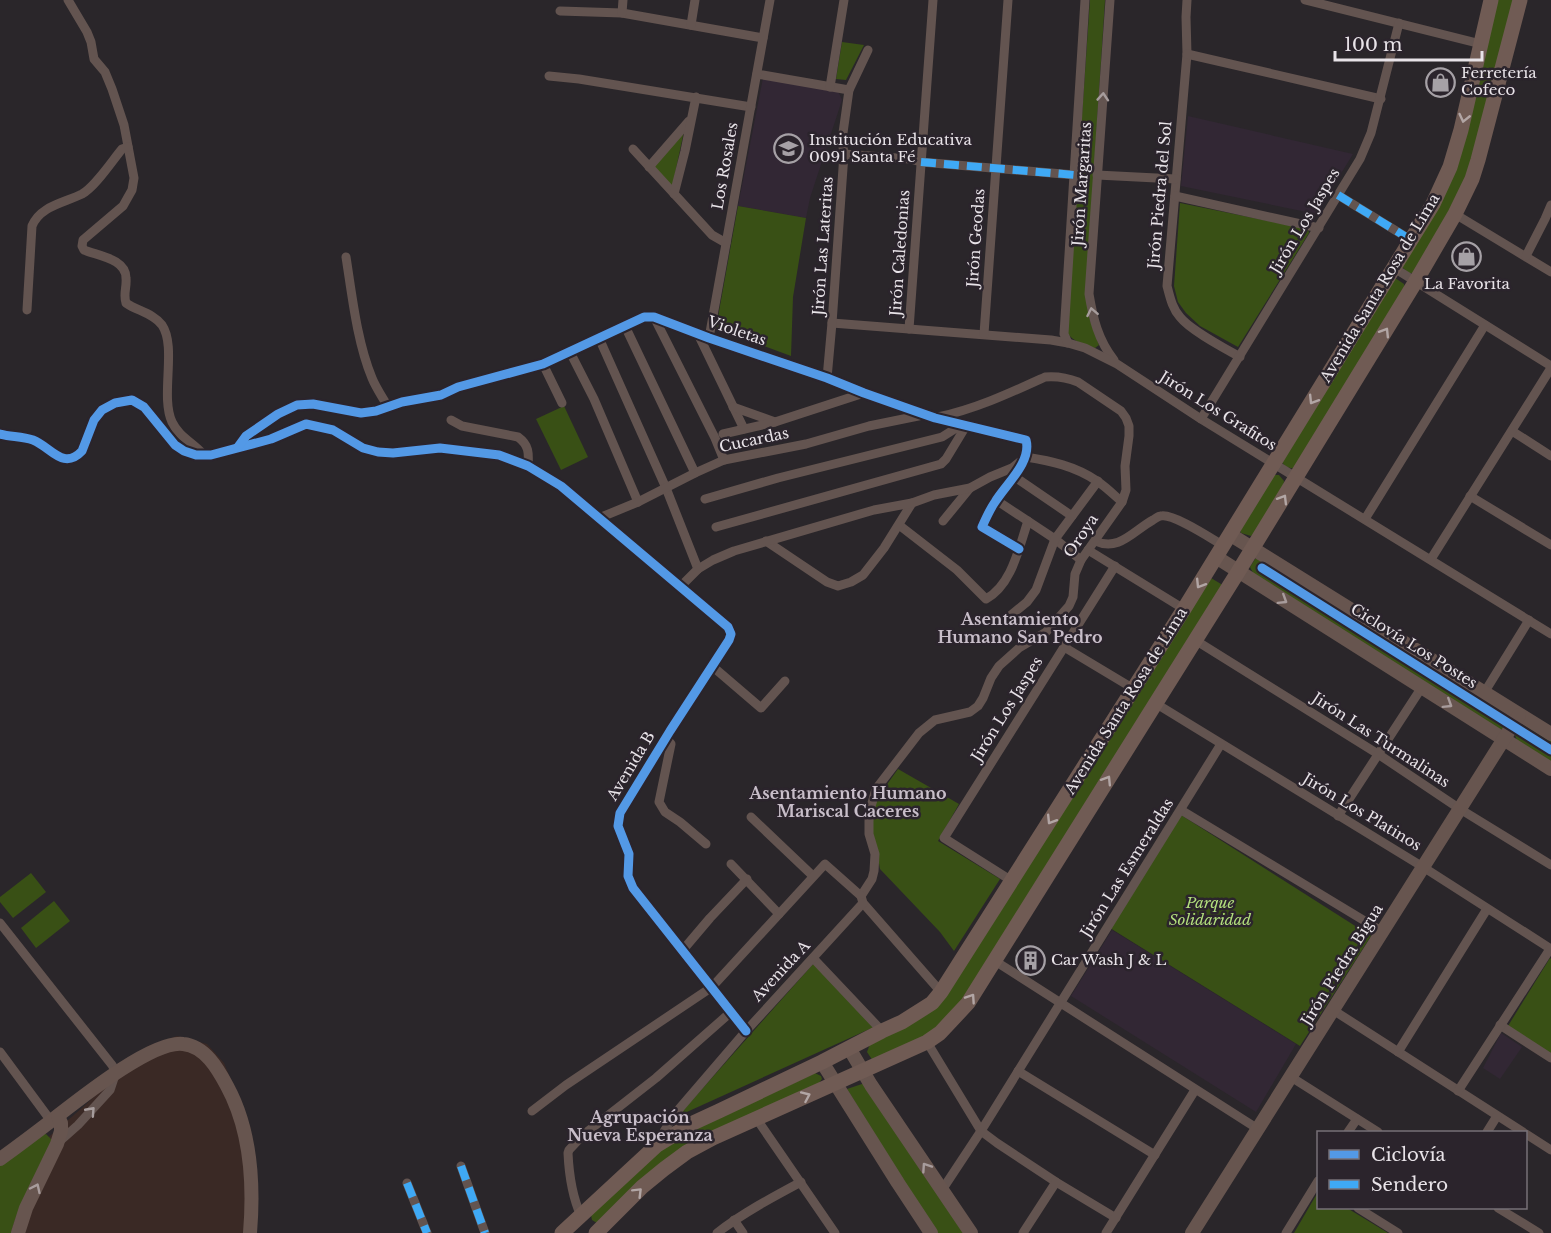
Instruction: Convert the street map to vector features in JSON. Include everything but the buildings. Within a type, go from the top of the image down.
[{"type":"main road","name":"Avenida Santa Rosa de Lima","points":[[562,1233],[657,1145],[702,1119],[902,1022],[932,1002],[941,992],[1184,609],[1433,204],[1450,166],[1461,130],[1491,0]]},
{"type":"main road","name":"Avenida Santa Rosa de Lima","points":[[597,1232],[642,1187],[687,1152],[756,1118],[927,1041],[940,1033],[968,1003],[1253,549],[1455,214],[1479,160],[1520,0]]},
{"type":"main road","points":[[1223,546],[1253,549],[1551,734]]},
{"type":"main road","points":[[1223,546],[1238,572],[1551,769]]},
{"type":"main road","name":"Jirón Piedra Bigua","points":[[1192,1233],[1519,715]]},
{"type":"main road","points":[[0,1159],[116,1072],[148,1054],[182,1043],[197,1048],[209,1058],[221,1074],[241,1120],[246,1143],[252,1206],[250,1233]]},
{"type":"main road","points":[[849,1048],[862,1071],[971,1233]]},
{"type":"main road","points":[[822,1062],[932,1233]]},
{"type":"main road","points":[[18,1233],[26,1208],[57,1144],[61,1123],[54,1119]]},
{"type":"main road","points":[[581,1216],[597,1232]]},
{"type":"street","points":[[68,0],[87,32],[94,59],[105,72],[112,89],[124,125],[134,178],[130,196],[123,206],[84,240],[82,246],[84,250],[115,261],[122,266],[126,274],[124,296],[126,303],[155,318],[163,326],[168,341],[170,417],[180,434],[204,455]]},
{"type":"street","points":[[622,13],[623,0]]},
{"type":"street","points":[[691,25],[694,0]]},
{"type":"street","name":"Los Rosales","points":[[709,338],[770,0]]},
{"type":"street","points":[[830,87],[843,0]]},
{"type":"street","name":"Jirón Caledonias","points":[[909,329],[933,0]]},
{"type":"street","name":"Jirón Geodas","points":[[984,334],[1008,0]]},
{"type":"street","name":"Jirón Margaritas","points":[[1068,343],[1064,334],[1085,0]]},
{"type":"street","name":"Jirón Margaritas","points":[[1110,0],[1089,294],[1098,334],[1105,349],[1117,364]]},
{"type":"street","name":"Jirón Piedra del Sol","points":[[1187,0],[1187,54],[1167,286],[1172,306],[1181,319],[1240,357]]},
{"type":"street","points":[[1305,0],[1480,44]]},
{"type":"street","points":[[560,11],[622,13],[763,38]]},
{"type":"street","name":"Jirón Los Jaspes","points":[[1202,419],[1360,159],[1381,99],[1399,24]]},
{"type":"street","name":"Jirón Las Lateritas","points":[[827,378],[844,154],[842,140],[849,90],[868,50]]},
{"type":"street","points":[[1187,54],[1381,99]]},
{"type":"street","points":[[757,74],[849,90]]},
{"type":"street","points":[[549,76],[751,107]]},
{"type":"street","points":[[674,194],[696,97]]},
{"type":"street","points":[[649,167],[691,119]]},
{"type":"street","points":[[27,310],[32,226],[36,218],[46,210],[88,190],[122,149],[128,147]]},
{"type":"street","points":[[633,149],[712,235],[726,243]]},
{"type":"street","points":[[844,154],[1075,176]]},
{"type":"street","points":[[1097,175],[1176,179]]},
{"type":"street","points":[[1338,195],[1411,240]]},
{"type":"street","points":[[1175,196],[1319,228]]},
{"type":"street","points":[[1526,256],[1551,205]]},
{"type":"street","points":[[1455,214],[1551,272]]},
{"type":"street","points":[[346,257],[366,359],[372,378],[388,407]]},
{"type":"street","points":[[1394,268],[1551,367],[1431,559]]},
{"type":"street","points":[[238,447],[246,436],[278,414],[297,405],[313,404],[361,413],[376,411],[543,364],[644,317],[654,317],[711,429],[724,460]]},
{"type":"street","name":"Violetas","points":[[654,317],[930,416],[1028,441],[1026,457]]},
{"type":"street","name":"Jirón Los Grafitos","points":[[832,323],[984,334],[1068,343],[1085,348],[1117,364],[1551,634]]},
{"type":"street","points":[[1365,519],[1485,325]]},
{"type":"street","points":[[625,326],[695,473]]},
{"type":"street","points":[[698,334],[744,429]]},
{"type":"street","points":[[599,338],[666,488],[698,569]]},
{"type":"street","points":[[570,352],[594,399],[638,502]]},
{"type":"street","points":[[543,364],[562,403]]},
{"type":"street","name":"Oroya","points":[[862,899],[874,871],[875,854],[869,834],[869,821],[876,789],[919,733],[935,720],[970,712],[978,706],[999,666],[1019,648],[1046,632],[1069,606],[1073,597],[1075,574],[1081,560],[1122,502],[1126,490],[1125,466],[1129,426],[1126,418],[1121,411],[1078,382],[1053,376],[1046,377],[983,405],[960,412],[930,416]]},
{"type":"street","points":[[723,434],[775,422],[864,393]]},
{"type":"street","points":[[0,434],[34,441],[62,459],[70,459],[82,451],[94,420],[102,410],[115,403],[132,400],[144,407],[175,445],[189,453],[204,455],[271,439],[306,424],[333,430],[363,448],[378,452],[393,453],[440,448],[499,454],[528,466],[561,486],[680,587],[698,569],[734,551],[874,510],[912,504],[934,495],[970,488],[1012,468],[1026,457],[1072,467],[1098,481],[1122,502]]},
{"type":"street","points":[[733,407],[775,422]]},
{"type":"street","name":"Cucardas","points":[[599,518],[638,502],[724,460],[806,444],[869,426],[930,416]]},
{"type":"street","points":[[451,420],[462,426],[518,437],[525,442],[529,452],[528,466]]},
{"type":"street","points":[[705,499],[778,478],[942,437],[964,425]]},
{"type":"street","points":[[716,527],[941,464],[964,425]]},
{"type":"street","points":[[1512,431],[1551,456]]},
{"type":"street","points":[[1019,549],[982,527],[996,501],[1015,477],[1026,457]]},
{"type":"street","points":[[1015,477],[1072,516]]},
{"type":"street","points":[[1005,620],[1027,602],[1036,590],[1055,540],[1098,481]]},
{"type":"street","points":[[943,521],[970,488]]},
{"type":"street","points":[[1470,496],[1551,545]]},
{"type":"street","points":[[996,501],[1028,521],[1081,560]]},
{"type":"street","points":[[766,541],[827,582],[838,586],[863,575],[884,548],[912,504]]},
{"type":"street","points":[[1095,541],[1103,545],[1118,543],[1161,516],[1172,518],[1198,530],[1223,546]]},
{"type":"street","points":[[899,525],[957,570],[986,598],[996,593],[1005,580],[1028,521]]},
{"type":"street","points":[[1088,550],[1184,609]]},
{"type":"street","name":"Jirón Los Jaspes","points":[[1012,881],[944,838],[1115,566]]},
{"type":"street","name":"Avenida B","points":[[680,587],[728,627],[729,640],[620,813],[618,826],[629,854],[628,876],[631,884],[746,1031]]},
{"type":"street","points":[[1484,693],[1529,620]]},
{"type":"street","name":"Jirón Las Turmalinas","points":[[1195,640],[1378,754],[1551,866]]},
{"type":"street","points":[[1064,647],[1134,689]]},
{"type":"street","points":[[712,666],[761,708],[785,681]]},
{"type":"street","points":[[1338,816],[1422,687]]},
{"type":"street","name":"Jirón Los Platinos","points":[[1155,703],[1423,867],[1551,949]]},
{"type":"street","points":[[666,738],[671,744],[658,802],[665,812],[706,844]]},
{"type":"street","name":"Jirón Las Esmeraldas","points":[[942,1190],[1221,744]]},
{"type":"street","points":[[1181,810],[1383,932]]},
{"type":"street","points":[[751,817],[813,876]]},
{"type":"street","points":[[731,864],[779,914]]},
{"type":"street","points":[[532,1111],[566,1085],[712,987],[825,864],[862,899],[941,992]]},
{"type":"street","points":[[682,951],[747,879]]},
{"type":"street","name":"Avenida A","points":[[657,1145],[673,1116],[813,958],[862,899]]},
{"type":"street","points":[[1398,1053],[1487,909]]},
{"type":"street","points":[[0,923],[116,1072],[110,1090],[57,1144]]},
{"type":"street","points":[[1458,1091],[1551,949]]},
{"type":"street","points":[[813,958],[882,1031]]},
{"type":"street","points":[[995,961],[1258,1129]]},
{"type":"street","points":[[1333,1010],[1521,1131]]},
{"type":"street","points":[[581,1216],[575,1202],[569,1174],[569,1150],[583,1135],[656,1078],[731,1012]]},
{"type":"street","points":[[1500,1025],[1551,1058]]},
{"type":"street","points":[[927,1041],[981,1131],[1056,1182],[1116,1218]]},
{"type":"street","points":[[0,1052],[54,1119]]},
{"type":"street","points":[[1018,1071],[1155,1155]]},
{"type":"street","points":[[1291,1077],[1376,1131]]},
{"type":"street","points":[[1106,1233],[1195,1090]]},
{"type":"street","points":[[1488,1131],[1497,1116]]},
{"type":"street","points":[[756,1118],[835,1233]]},
{"type":"street","points":[[1349,1131],[1356,1119]]},
{"type":"street","points":[[1527,1135],[1551,1150]]},
{"type":"street","points":[[461,1167],[485,1233]]},
{"type":"street","points":[[717,1233],[734,1220],[801,1182]]},
{"type":"street","points":[[1023,1233],[1056,1182]]},
{"type":"street","points":[[407,1183],[427,1233]]},
{"type":"street","points":[[1286,1233],[1317,1184]]},
{"type":"street","points":[[1360,1209],[1398,1233]]},
{"type":"street","points":[[1500,1209],[1539,1233]]},
{"type":"street","points":[[734,1220],[743,1233]]},
{"type":"shaded area","name":"Institución Educativa 0091 Santa Fé","points":[[763,78],[838,91],[842,100],[810,198],[806,218],[738,206]]},
{"type":"shaded area","points":[[1188,116],[1353,154],[1316,214],[1181,186]]},
{"type":"shaded area","points":[[1112,930],[1296,1044],[1256,1112],[1071,996]]},
{"type":"shaded area","points":[[1501,1033],[1522,1047],[1500,1079],[1483,1068]]},
{"type":"shaded area","points":[[177,1036],[207,1044],[224,1063],[250,1126],[258,1216],[253,1233],[0,1233],[0,1175],[21,1161],[83,1107],[148,1046]]},
{"type":"green space","points":[[1090,0],[1105,0],[1086,291],[1090,320],[1099,345],[1095,348],[1080,343],[1067,333]]},
{"type":"green space","points":[[1496,0],[1514,0],[1467,178],[1415,273],[1409,273],[1402,267],[1433,211]]},
{"type":"green space","points":[[842,42],[864,45],[846,80],[836,79]]},
{"type":"green space","points":[[684,131],[672,188],[653,167]]},
{"type":"green space","points":[[1180,203],[1308,229],[1309,233],[1238,347],[1200,326],[1178,302],[1174,286]]},
{"type":"green space","points":[[738,206],[806,218],[793,297],[791,356],[716,328]]},
{"type":"green space","points":[[1395,278],[1404,284],[1405,290],[1297,468],[1287,467],[1281,460]]},
{"type":"green space","points":[[564,406],[588,457],[561,470],[536,419]]},
{"type":"green space","points":[[1272,475],[1279,475],[1284,481],[1283,487],[1255,533],[1251,536],[1241,533],[1239,527]]},
{"type":"green space","points":[[1259,557],[1507,712],[1510,718],[1506,727],[1500,730],[1253,573],[1250,567]]},
{"type":"green space","points":[[1211,578],[1223,587],[966,999],[931,1033],[873,1061],[867,1052],[870,1044],[922,1015]]},
{"type":"green space","points":[[1526,724],[1551,739],[1551,762],[1517,741],[1515,735],[1520,726]]},
{"type":"green space","points":[[898,769],[959,804],[938,841],[1000,879],[954,951],[940,932],[880,869],[873,841],[876,800]]},
{"type":"green space","name":"Parque Solidaridad","points":[[1181,815],[1371,936],[1300,1046],[1110,928]]},
{"type":"green space","points":[[31,873],[46,892],[13,918],[0,902],[0,897]]},
{"type":"green space","points":[[54,901],[70,921],[36,948],[21,928]]},
{"type":"green space","points":[[1551,959],[1551,1054],[1508,1026]]},
{"type":"green space","points":[[814,963],[874,1027],[678,1116]]},
{"type":"green space","points":[[815,1073],[822,1079],[818,1084],[735,1123],[597,1223],[592,1220],[591,1215],[631,1175],[673,1140]]},
{"type":"green space","points":[[865,1083],[966,1233],[936,1233],[847,1089]]},
{"type":"green space","points":[[46,1134],[53,1144],[24,1199],[11,1233],[0,1233],[0,1165],[38,1136]]},
{"type":"green space","points":[[1317,1194],[1317,1209],[1349,1209],[1388,1233],[1294,1233]]},
{"type":"marked path","points":[[921,162],[1075,175]]},
{"type":"marked path","points":[[1338,195],[1411,240]]},
{"type":"marked path","points":[[461,1166],[485,1233]]},
{"type":"marked path","points":[[407,1183],[427,1233]]},
{"type":"cycle path","points":[[238,447],[246,436],[278,414],[297,405],[313,404],[361,413],[441,395],[458,387],[543,364],[644,317],[654,317],[935,418],[1026,440],[1027,448],[1022,465],[993,505],[982,527],[1019,549]]},
{"type":"cycle path","points":[[0,434],[33,440],[57,456],[69,459],[82,451],[94,420],[102,410],[115,403],[132,400],[144,407],[175,445],[196,455],[211,455],[271,439],[306,424],[333,430],[363,448],[378,452],[393,453],[440,448],[499,455],[528,466],[561,486],[728,627],[731,634],[620,813],[618,826],[629,854],[628,876],[633,888],[746,1031]]},
{"type":"cycle path","name":"Ciclovía Los Postes","points":[[1262,568],[1551,750]]},
{"type":"place","name":"Ferretería Cofeco","points":[[1440,82]]},
{"type":"place","name":"Institución Educativa 0091 Santa Fé","points":[[788,149]]},
{"type":"place","name":"La Favorita","points":[[1467,257]]},
{"type":"place","name":"Car Wash J & L","points":[[1030,960]]},
{"type":"district","name":"Asentamiento Humano San Pedro","points":[[1020,628]]},
{"type":"district","name":"Asentamiento Humano Mariscal Caceres","points":[[848,802]]},
{"type":"district","name":"Agrupación Nueva Esperanza","points":[[640,1126]]}]
